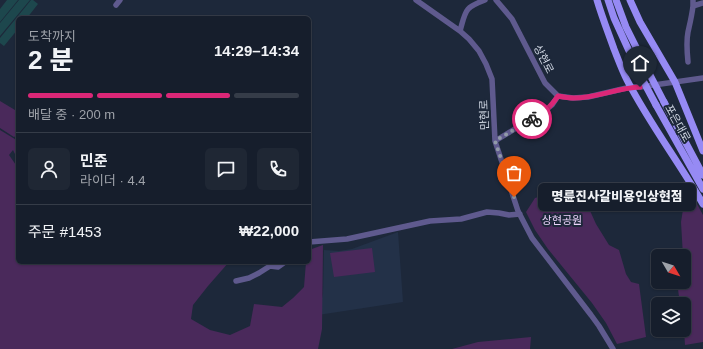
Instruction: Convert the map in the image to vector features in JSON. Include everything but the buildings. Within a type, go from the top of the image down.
[{"type":"main road","points":[[597,0],[602,19],[621,68],[642,107],[692,184],[703,204]]},
{"type":"main road","name":"포은대로","points":[[608,0],[614,18],[629,51],[656,104],[703,189]]},
{"type":"main road","name":"포은대로","points":[[616,0],[626,27],[703,175]]},
{"type":"main road","points":[[630,0],[640,22],[674,82],[703,151]]},
{"type":"street","name":"만현로","points":[[416,0],[460,31],[479,51],[492,79],[495,141],[520,214],[532,238],[595,320],[613,349]]},
{"type":"street","points":[[460,31],[467,9],[485,0]]},
{"type":"street","name":"상현로","points":[[496,0],[512,19],[545,83],[558,96]]},
{"type":"street","points":[[688,62],[686,47],[693,3],[703,3]]},
{"type":"street","points":[[495,141],[546,110],[552,105],[558,96],[573,98],[588,97],[631,87],[703,78]]},
{"type":"street","points":[[311,242],[347,239],[355,236],[367,235],[430,221],[460,220],[487,212],[509,215],[520,214]]},
{"type":"street","points":[[236,281],[249,278],[270,266],[278,267],[282,264]]},
{"type":"shaded area","points":[[7,0],[18,0],[0,22],[0,9]]},
{"type":"shaded area","points":[[19,0],[30,0],[0,36],[0,23]]},
{"type":"shaded area","points":[[31,0],[38,4],[29,16],[18,16]]},
{"type":"shaded area","points":[[16,18],[16,31],[4,46],[0,43],[0,38]]},
{"type":"shaded area","points":[[398,232],[403,302],[318,315],[323,294],[324,250],[339,251],[352,249]]},
{"type":"green space","points":[[0,101],[15,110],[16,109],[16,136],[14,137],[0,128]]},
{"type":"green space","points":[[0,130],[16,140],[16,156],[13,150],[9,155],[16,165],[16,264],[227,264],[193,305],[191,319],[210,330],[230,335],[250,326],[254,304],[282,307],[293,298],[304,287],[306,264],[311,264],[311,249],[323,245],[322,329],[318,349],[0,349]]},
{"type":"green space","points":[[683,181],[703,215],[703,342],[685,345],[684,337],[691,337],[691,297],[679,297],[678,289],[691,289],[691,249],[683,249],[681,222],[685,197]]},
{"type":"green space","name":"상현공원","points":[[573,189],[582,193],[596,224],[609,245],[619,250],[626,274],[631,282],[639,284],[646,337],[617,344],[606,323],[592,303],[548,249],[535,230],[526,212],[535,198],[555,192]]},
{"type":"green space","points":[[372,248],[375,272],[334,277],[330,253]]},
{"type":"green space","points":[[531,337],[530,349],[452,349],[478,342]]},
{"type":"way so far","points":[[514,197],[495,141],[532,119]]},
{"type":"place","name":"명륜진사갈비용인상현점","points":[[514,197]]},
{"type":"route","points":[[532,119],[552,105],[558,96],[573,98],[588,97],[631,87],[640,87]]}]
